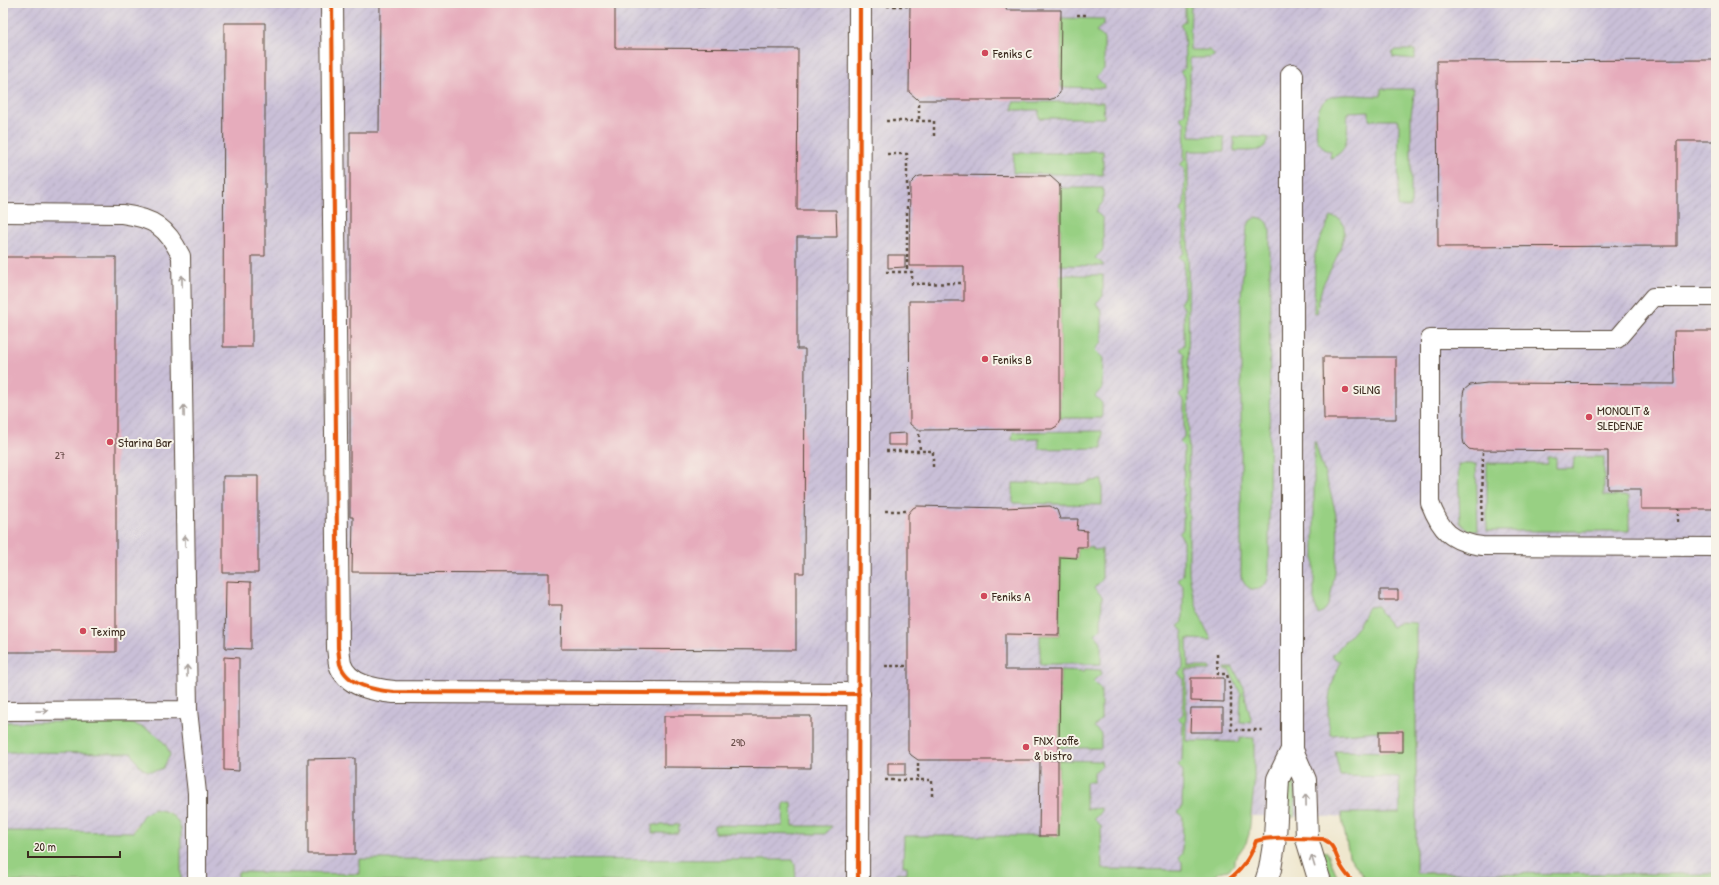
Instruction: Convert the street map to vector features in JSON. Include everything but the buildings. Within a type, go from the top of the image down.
[{"type":"street","points":[[332,3],[338,648],[340,664],[347,674],[369,689],[394,692],[859,694]]},
{"type":"street","points":[[858,882],[860,3]]},
{"type":"street","points":[[1292,75],[1292,750],[1305,780],[1307,839],[1316,873],[1320,882]]},
{"type":"street","points":[[1266,882],[1270,869],[1275,838],[1278,778],[1292,750]]},
{"type":"lane","points":[[3,213],[122,214],[141,216],[153,222],[165,231],[176,244],[181,256],[188,710],[197,793],[197,882]]},
{"type":"lane","points":[[1716,297],[1653,297],[1617,339],[1430,339],[1430,503],[1437,521],[1449,535],[1465,544],[1482,546],[1716,547]]},
{"type":"lane","points":[[3,711],[188,710]]},
{"type":"path","points":[[896,6],[909,5]]},
{"type":"path","points":[[1077,15],[1087,15]]},
{"type":"path","points":[[919,104],[919,121]]},
{"type":"path","points":[[895,121],[934,121],[934,138]]},
{"type":"path","points":[[860,154],[907,154],[907,272]]},
{"type":"path","points":[[894,272],[912,272],[912,284],[964,283]]},
{"type":"path","points":[[920,434],[920,450]]},
{"type":"path","points":[[1482,546],[1483,450]]},
{"type":"path","points":[[896,451],[933,451],[933,469]]},
{"type":"path","points":[[893,511],[909,511]]},
{"type":"path","points":[[1217,654],[1218,674],[1226,674],[1231,693],[1231,730],[1240,730]]},
{"type":"path","points":[[894,666],[907,666]]},
{"type":"path","points":[[918,763],[918,780]]},
{"type":"path","points":[[894,780],[932,780],[932,797]]},
{"type":"shaded area","points":[[3,3],[1716,3],[1716,874],[1416,873],[1342,813],[1342,817],[1252,816],[1254,786],[1254,738],[1240,737],[1240,742],[1183,741],[1182,870],[896,873],[896,882],[796,882],[795,865],[754,860],[360,859],[360,874],[238,872],[237,882],[181,882],[181,830],[176,818],[169,812],[154,809],[135,826],[133,832],[3,831]]},
{"type":"green space","points":[[1185,3],[1191,3],[1190,50],[1210,50],[1214,54],[1214,56],[1209,58],[1190,58],[1190,136],[1224,137],[1224,151],[1188,151],[1189,572],[1197,607],[1203,624],[1212,640],[1187,639],[1188,667],[1210,667],[1210,670],[1186,670],[1186,741],[1240,742],[1240,737],[1254,738],[1254,786],[1249,834],[1246,843],[1234,860],[1232,867],[1228,870],[1219,872],[1207,882],[896,882],[896,873],[907,873],[907,866],[903,866],[904,836],[1058,836],[1058,760],[1101,761],[1102,766],[1094,772],[1094,782],[1086,782],[1086,809],[1101,808],[1101,811],[1094,819],[1101,826],[1102,869],[1182,870],[1182,862],[1178,858],[1182,854],[1183,817],[1177,812],[1182,808],[1183,771],[1178,765],[1182,761],[1183,724],[1178,719],[1183,714],[1183,679],[1178,673],[1183,668],[1183,632],[1178,626],[1183,622],[1183,586],[1178,580],[1183,575],[1183,539],[1179,534],[1183,529],[1184,447],[1179,442],[1184,437],[1184,401],[1179,395],[1184,391],[1184,354],[1179,349],[1184,345],[1184,308],[1180,303],[1184,297],[1184,262],[1179,257],[1184,253],[1184,216],[1180,211],[1184,205],[1185,170],[1180,165],[1184,160],[1185,123],[1180,118],[1185,113],[1185,77],[1180,72],[1185,68],[1184,31],[1180,25],[1185,21]]},
{"type":"green space","points":[[1061,18],[1104,19],[1104,24],[1096,31],[1104,38],[1104,69],[1096,77],[1104,85],[1104,88],[1061,87]]},
{"type":"green space","points":[[1396,50],[1415,50],[1415,59],[1393,57],[1392,53]]},
{"type":"green space","points":[[1381,89],[1415,89],[1411,115],[1411,207],[1398,207],[1399,120],[1369,120],[1369,111],[1348,112],[1345,145],[1342,151],[1330,158],[1331,151],[1325,150],[1317,140],[1319,110],[1324,101],[1331,97],[1341,95],[1381,96]]},
{"type":"green space","points":[[1013,102],[1103,102],[1104,118],[1039,118],[1039,110],[1013,110]]},
{"type":"green space","points":[[1234,137],[1268,137],[1267,143],[1260,149],[1250,151],[1234,151]]},
{"type":"green space","points":[[1089,151],[1103,151],[1103,175],[1013,173],[1014,153],[1086,153]]},
{"type":"green space","points":[[1060,188],[1103,188],[1103,202],[1096,211],[1103,219],[1103,250],[1095,258],[1103,264],[1103,266],[1060,265]]},
{"type":"green space","points":[[1256,217],[1266,220],[1270,229],[1269,576],[1267,582],[1263,586],[1255,590],[1251,589],[1243,582],[1241,576],[1241,296],[1247,228],[1250,221]]},
{"type":"green space","points":[[1331,217],[1340,220],[1344,226],[1344,236],[1336,258],[1323,285],[1317,313],[1314,312],[1315,254],[1319,241]]},
{"type":"green space","points":[[1060,275],[1103,275],[1103,296],[1096,303],[1102,311],[1102,342],[1095,350],[1103,358],[1102,388],[1095,396],[1102,403],[1102,418],[1060,418]]},
{"type":"green space","points":[[1102,431],[1102,448],[1039,449],[1039,439],[1012,440],[1013,432]]},
{"type":"green space","points":[[1314,441],[1334,506],[1338,537],[1338,548],[1330,601],[1325,610],[1318,614],[1314,601]]},
{"type":"green space","points":[[1547,457],[1556,457],[1556,468],[1573,468],[1574,457],[1604,457],[1604,496],[1629,496],[1629,531],[1487,531],[1487,463],[1547,464]]},
{"type":"green space","points":[[1458,464],[1476,464],[1478,531],[1468,530],[1460,523]]},
{"type":"green space","points":[[1102,480],[1102,505],[1013,503],[1013,483],[1084,484],[1090,481]]},
{"type":"green space","points":[[1077,547],[1091,547],[1094,550],[1102,549],[1102,580],[1094,588],[1102,596],[1101,628],[1095,634],[1101,642],[1101,664],[1040,664],[1040,635],[1059,635],[1060,557],[1077,558]]},
{"type":"green space","points":[[1378,606],[1380,612],[1392,627],[1401,622],[1416,623],[1416,873],[1716,874],[1716,882],[1367,882],[1349,856],[1341,813],[1400,813],[1399,777],[1340,776],[1335,751],[1403,752],[1403,732],[1379,731],[1331,735],[1328,707],[1331,688],[1341,662],[1332,656],[1358,626],[1368,607]]},
{"type":"green space","points":[[1225,668],[1233,668],[1242,684],[1252,723],[1240,722],[1241,694],[1229,670],[1225,670]]},
{"type":"green space","points":[[1085,669],[1101,670],[1101,674],[1093,681],[1101,689],[1101,719],[1094,727],[1101,734],[1101,748],[1059,748],[1060,670],[1084,671]]},
{"type":"green space","points":[[3,722],[131,723],[152,732],[163,742],[170,755],[163,768],[148,771],[137,763],[132,753],[3,752]]},
{"type":"green space","points":[[1290,777],[1295,780],[1295,817],[1286,817],[1287,780]]},
{"type":"green space","points":[[792,802],[793,826],[832,826],[825,834],[714,833],[714,825],[783,826],[784,803]]},
{"type":"green space","points":[[154,809],[164,811],[174,817],[181,830],[181,882],[3,882],[3,831],[133,832],[143,815]]},
{"type":"green space","points":[[652,825],[679,825],[678,833],[652,833]]},
{"type":"green space","points":[[1321,851],[1327,852],[1336,873],[1344,882],[1335,882],[1328,870]]},
{"type":"green space","points":[[360,859],[793,860],[795,865],[796,882],[237,882],[238,872],[360,874]]},
{"type":"cycle path","points":[[332,3],[338,648],[340,664],[344,671],[349,677],[362,686],[394,692],[859,694]]},
{"type":"cycle path","points":[[858,882],[860,3]]},
{"type":"cycle path","points":[[1225,882],[1236,874],[1244,864],[1251,854],[1256,841],[1272,838],[1323,839],[1327,841],[1334,850],[1343,869],[1353,882]]},
{"type":"place","name":"Feniks C","points":[[985,53]]},
{"type":"place","name":"Feniks B","points":[[985,359]]},
{"type":"place","name":"SiLNG","points":[[1345,389]]},
{"type":"place","name":"MONOLIT & SLEDENJE","points":[[1589,417]]},
{"type":"place","name":"Starina Bar","points":[[110,442]]},
{"type":"place","name":"Feniks A","points":[[984,596]]},
{"type":"place","name":"Teximp","points":[[83,631]]},
{"type":"place","name":"FNX coffe & bistro","points":[[1026,747]]}]
